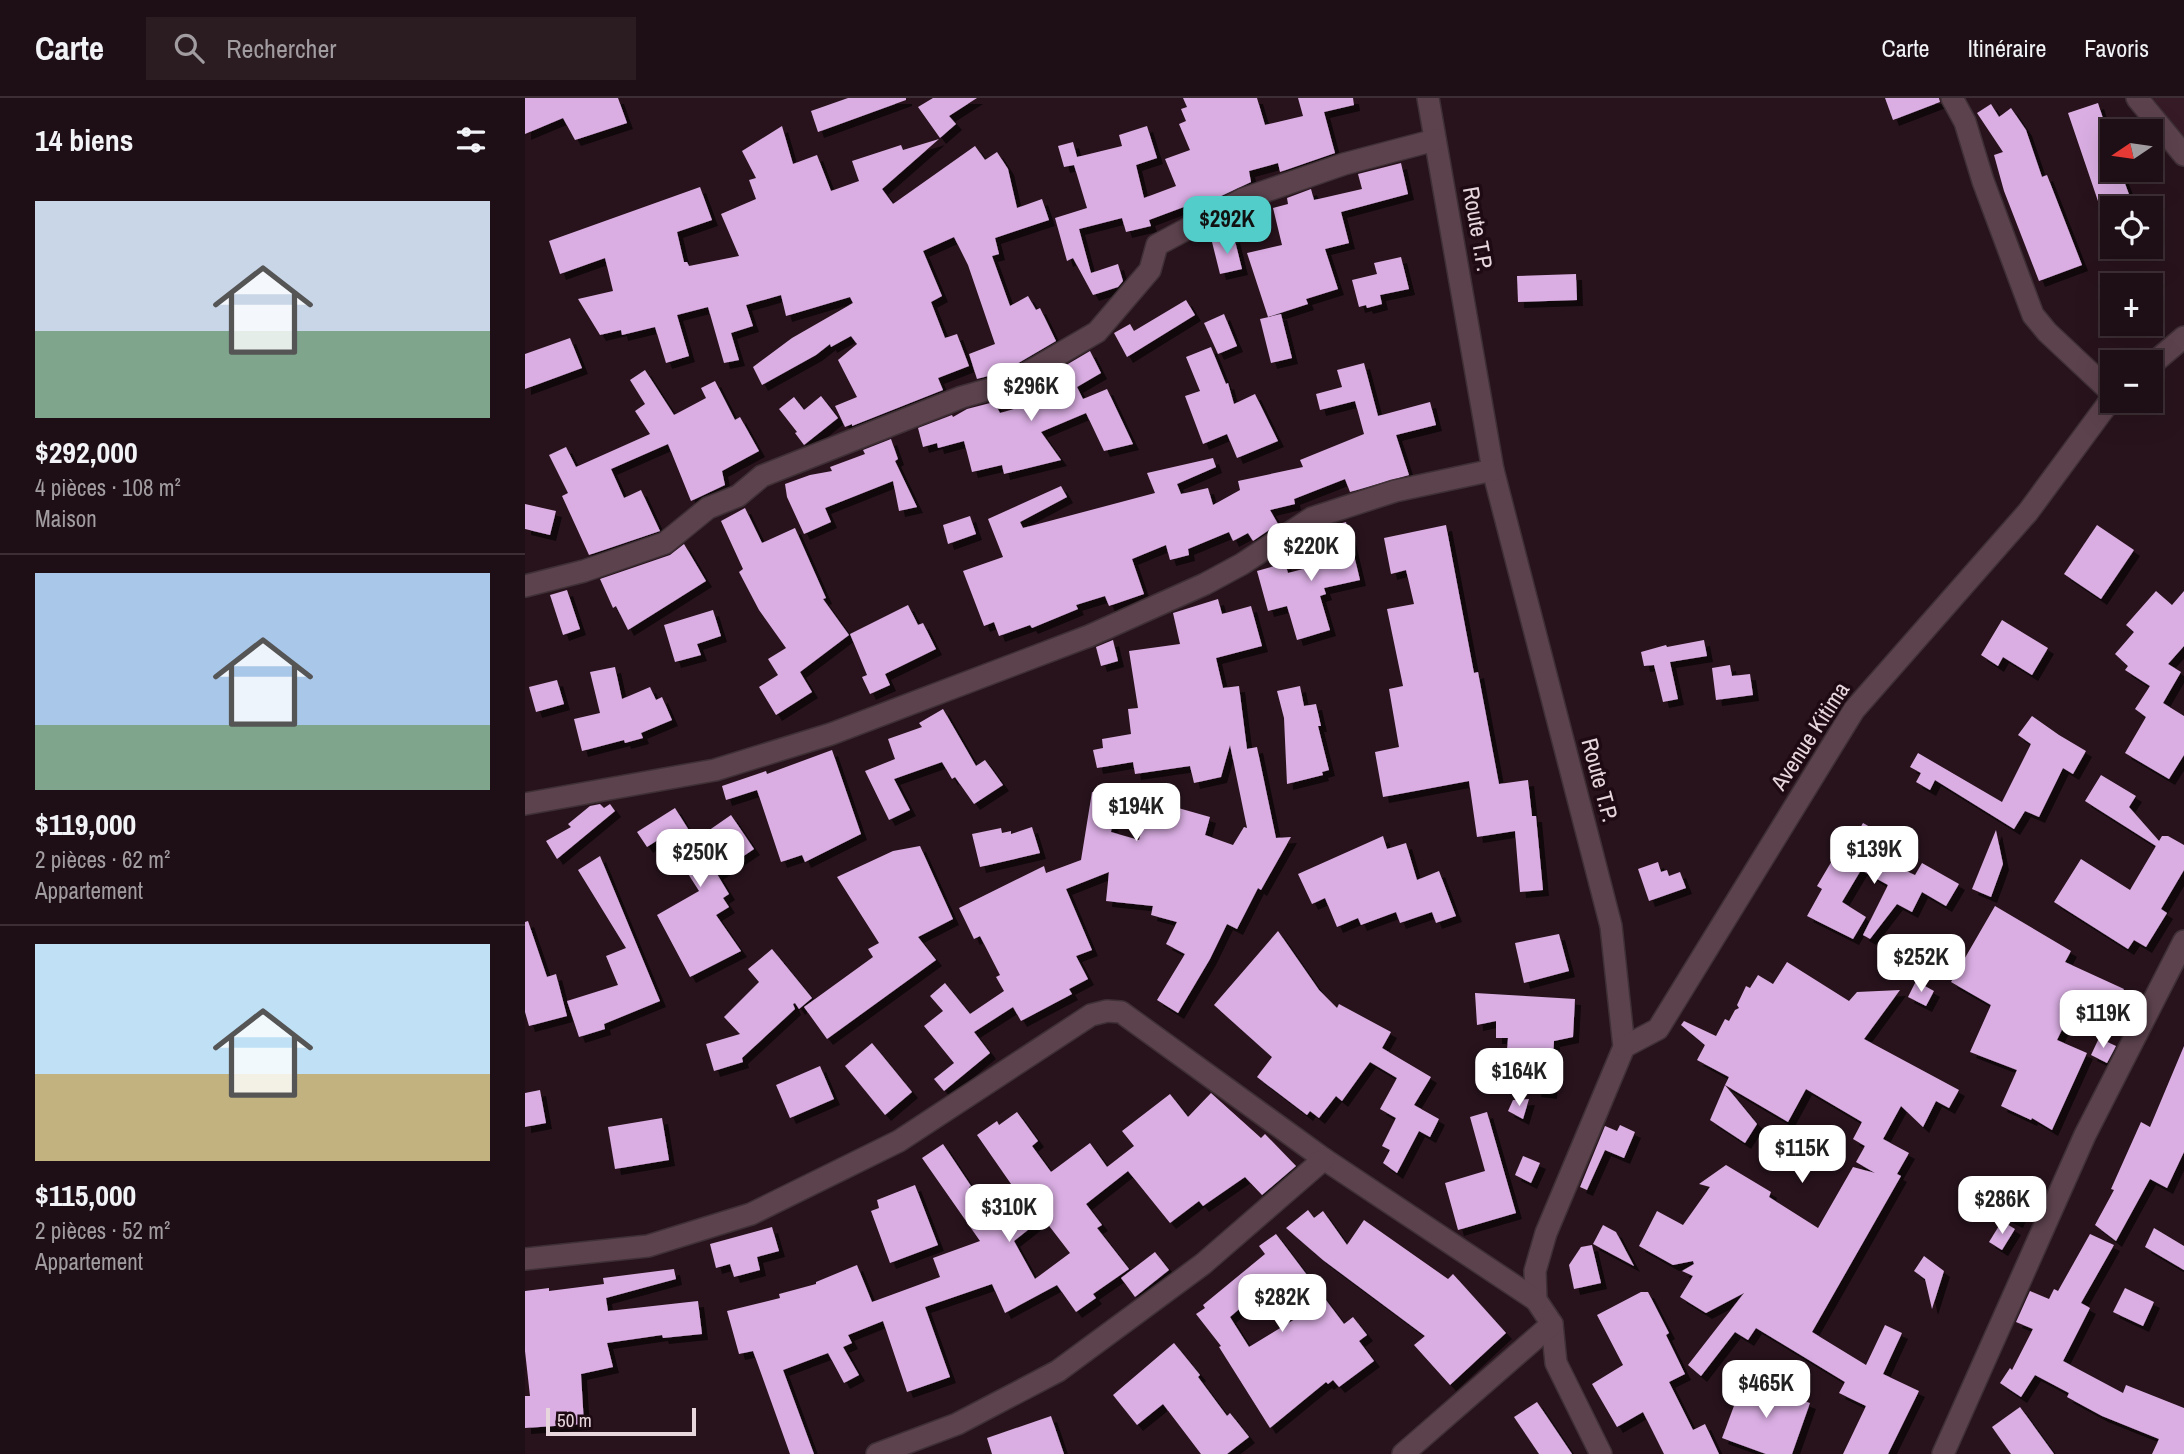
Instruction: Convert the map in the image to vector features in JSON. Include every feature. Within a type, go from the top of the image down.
[{"type":"street","name":"Route T.P.","points":[[1428,98],[1493,470],[1611,926],[1624,1047],[1546,1233],[1535,1271],[1537,1300]]},
{"type":"street","points":[[1952,98],[1965,122],[1983,181],[2033,315],[2100,382]]},
{"type":"street","points":[[2137,98],[2184,155]]},
{"type":"street","points":[[525,586],[585,571],[665,543],[708,508],[738,496],[762,476],[962,397],[1008,384],[1097,332],[1150,270],[1157,245],[1243,199],[1344,164],[1435,141]]},
{"type":"street","points":[[2163,355],[2184,337]]},
{"type":"street","name":"Avenue Kitima","points":[[1624,1047],[1658,1029],[1854,710],[2028,512],[2101,413]]},
{"type":"street","points":[[525,804],[715,770],[831,734],[1089,636],[1182,595],[1242,564],[1312,518],[1395,491],[1493,470]]},
{"type":"street","points":[[1943,1454],[2085,1135],[2184,941]]},
{"type":"street","points":[[525,1259],[648,1246],[751,1214],[898,1141],[1091,1015],[1107,1011],[1121,1012],[1324,1159],[1537,1300],[1552,1324],[1556,1363],[1601,1454]]},
{"type":"street","points":[[877,1454],[957,1424],[1058,1371],[1203,1264],[1324,1159]]},
{"type":"street","points":[[1403,1454],[1552,1324]]},
{"type":"shaded area","points":[[2153,98],[2184,98],[2184,140]]},
{"type":"building","points":[[525,98],[618,98],[627,123],[575,140],[563,118],[525,134]]},
{"type":"building","points":[[848,98],[906,100],[818,132],[811,111]]},
{"type":"building","points":[[933,98],[977,98],[949,116],[956,124],[940,138],[918,107]]},
{"type":"building","points":[[1183,98],[1257,98],[1265,125],[1303,116],[1298,98],[1353,98],[1354,105],[1324,112],[1335,153],[1280,172],[1278,163],[1249,171],[1251,182],[1219,197],[1208,198],[1149,220],[1151,226],[1126,232],[1122,218],[1079,229],[1091,273],[1118,264],[1123,281],[1118,287],[1093,295],[1073,258],[1067,261],[1055,218],[1087,208],[1074,165],[1064,167],[1058,146],[1073,142],[1077,157],[1122,146],[1119,135],[1147,126],[1157,158],[1136,165],[1144,198],[1176,186],[1165,159],[1190,150],[1179,124],[1186,121],[1181,109],[1187,107]]},
{"type":"building","points":[[1885,98],[1939,98],[1940,102],[1893,120]]},
{"type":"building","points":[[2098,103],[2103,119],[2100,119],[2100,182],[2124,182],[2130,196],[2100,196],[2100,207],[2068,113]]},
{"type":"building","points":[[1991,104],[1999,117],[2011,108],[2026,130],[2042,177],[2047,175],[2082,265],[2039,281],[2004,191],[1994,155],[2003,152],[1977,113]]},
{"type":"building","points":[[782,126],[793,164],[817,155],[831,191],[859,181],[852,161],[901,145],[903,150],[939,139],[882,189],[893,204],[975,146],[985,160],[997,152],[1008,169],[1017,208],[1042,199],[1049,220],[995,238],[999,254],[992,256],[1010,306],[1028,296],[1036,310],[1040,308],[1056,341],[1003,372],[977,379],[969,354],[995,344],[968,265],[954,237],[923,251],[942,296],[931,302],[945,338],[957,334],[969,366],[938,378],[943,390],[852,426],[845,427],[835,406],[857,397],[838,360],[857,344],[851,336],[831,347],[830,344],[816,355],[762,385],[753,367],[792,338],[853,303],[850,297],[786,316],[781,295],[746,305],[753,326],[731,333],[739,360],[724,363],[708,307],[677,315],[689,356],[666,363],[655,327],[622,335],[621,330],[600,335],[578,299],[613,291],[605,258],[560,274],[549,241],[700,187],[712,220],[677,232],[684,262],[689,266],[739,256],[721,214],[756,199],[749,180],[756,178],[742,151]]},
{"type":"building","points":[[1401,163],[1408,194],[1341,212],[1349,243],[1325,249],[1338,289],[1306,299],[1308,304],[1268,317],[1247,253],[1282,245],[1273,208],[1288,204],[1287,198],[1311,189],[1314,200],[1362,189],[1358,174]]},
{"type":"building","points":[[1234,237],[1242,269],[1220,274],[1212,242]]},
{"type":"building","points":[[1401,257],[1409,289],[1380,295],[1382,304],[1359,307],[1352,280],[1377,274],[1374,263]]},
{"type":"building","points":[[1576,274],[1577,300],[1518,302],[1517,276]]},
{"type":"building","points":[[1186,300],[1195,315],[1127,357],[1114,333],[1130,324],[1134,331]]},
{"type":"building","points":[[1224,314],[1237,346],[1218,354],[1204,323]]},
{"type":"building","points":[[1281,314],[1292,358],[1271,363],[1260,319]]},
{"type":"building","points":[[570,338],[582,368],[525,389],[525,354]]},
{"type":"building","points":[[1211,347],[1226,384],[1228,383],[1234,404],[1255,394],[1278,441],[1237,458],[1227,434],[1203,444],[1185,396],[1200,391],[1186,357]]},
{"type":"building","points":[[1090,351],[1101,373],[1077,387],[1083,399],[1107,389],[1133,444],[1104,451],[1086,413],[1041,432],[1061,460],[1004,474],[1002,465],[972,472],[964,441],[938,448],[937,443],[923,447],[918,428],[952,415],[953,417],[967,409],[994,402],[1000,413],[1041,401],[1034,384]]},
{"type":"building","points":[[1364,363],[1378,416],[1430,402],[1436,425],[1396,435],[1409,475],[1350,492],[1345,479],[1294,499],[1295,504],[1270,510],[1278,524],[1253,541],[1248,533],[1233,541],[1229,532],[1188,549],[1189,555],[1170,560],[1166,545],[1132,559],[1144,594],[1109,606],[1105,596],[1076,605],[1078,609],[1032,628],[1030,625],[999,636],[994,622],[984,626],[963,571],[1003,557],[988,519],[1061,486],[1067,497],[1020,522],[1023,528],[1155,493],[1147,473],[1213,458],[1216,467],[1177,484],[1181,494],[1208,488],[1213,505],[1240,490],[1238,481],[1303,467],[1300,460],[1364,434],[1355,401],[1320,410],[1316,394],[1342,387],[1337,370]]},
{"type":"building","points":[[645,370],[674,415],[706,398],[701,388],[715,381],[735,420],[740,417],[759,451],[722,471],[725,485],[691,501],[668,444],[611,469],[624,498],[641,490],[660,531],[589,555],[562,496],[568,493],[549,455],[566,447],[576,467],[650,434],[635,411],[645,404],[630,380]]},
{"type":"building","points":[[821,396],[838,418],[804,445],[779,409],[794,397],[804,410]]},
{"type":"building","points":[[891,439],[898,459],[895,461],[917,507],[899,511],[893,481],[825,508],[831,522],[804,534],[787,497],[785,484],[832,471],[830,467],[865,454],[863,450]]},
{"type":"building","points":[[525,504],[556,511],[550,535],[525,529]]},
{"type":"building","points":[[745,508],[762,543],[795,528],[826,598],[823,599],[849,635],[800,672],[812,692],[776,715],[759,687],[778,675],[768,659],[786,648],[759,610],[739,572],[743,569],[721,521]]},
{"type":"building","points":[[970,516],[976,534],[948,544],[943,525]]},
{"type":"building","points":[[1346,522],[1360,580],[1324,588],[1326,594],[1320,596],[1330,630],[1297,640],[1287,606],[1268,611],[1257,571],[1285,563],[1288,573],[1329,562],[1320,529]]},
{"type":"building","points":[[1446,525],[1474,673],[1478,672],[1499,784],[1528,780],[1532,816],[1536,816],[1543,890],[1520,892],[1515,831],[1477,837],[1469,781],[1383,797],[1375,752],[1399,747],[1389,689],[1403,686],[1387,609],[1414,604],[1406,570],[1391,574],[1384,538]]},
{"type":"building","points":[[2097,525],[2134,550],[2101,599],[2064,574]]},
{"type":"building","points":[[684,544],[706,581],[628,630],[616,606],[613,608],[600,579],[670,555]]},
{"type":"building","points":[[567,590],[580,629],[563,635],[550,595]]},
{"type":"building","points":[[2156,591],[2172,605],[2184,591],[2184,646],[2168,664],[2181,672],[2163,703],[2184,716],[2184,755],[2169,779],[2125,753],[2146,717],[2135,709],[2150,686],[2125,670],[2128,666],[2115,654],[2134,632],[2126,625]]},
{"type":"building","points":[[1218,599],[1222,614],[1251,606],[1262,646],[1216,658],[1223,688],[1239,686],[1247,749],[1257,747],[1276,838],[1291,837],[1261,890],[1258,888],[1237,929],[1227,924],[1178,1013],[1157,1000],[1185,954],[1166,944],[1177,922],[1151,915],[1153,906],[1106,901],[1109,872],[1066,889],[1092,950],[1076,956],[1088,979],[1069,989],[1072,994],[1021,1021],[1013,1007],[974,1032],[990,1053],[944,1091],[934,1079],[954,1063],[924,1026],[943,1011],[930,996],[945,983],[970,1014],[1004,991],[996,977],[1000,975],[980,936],[974,939],[959,908],[1044,866],[1046,873],[1081,860],[1092,792],[1117,796],[1111,832],[1139,840],[1150,800],[1210,817],[1205,835],[1233,845],[1244,827],[1247,828],[1230,745],[1221,777],[1194,783],[1190,766],[1135,774],[1133,762],[1097,768],[1093,750],[1103,748],[1102,739],[1131,734],[1128,709],[1138,708],[1129,651],[1180,644],[1173,613]]},
{"type":"building","points":[[908,605],[918,625],[923,623],[936,649],[885,674],[890,685],[870,694],[862,677],[867,675],[850,634]]},
{"type":"building","points":[[713,610],[721,636],[697,644],[701,655],[675,662],[664,625]]},
{"type":"building","points":[[2002,620],[2048,648],[2032,675],[2003,657],[1998,666],[1981,655]]},
{"type":"building","points":[[1113,640],[1118,661],[1101,666],[1096,647]]},
{"type":"building","points":[[1704,640],[1707,656],[1670,662],[1678,699],[1663,702],[1654,665],[1644,666],[1641,652],[1666,645],[1667,647]]},
{"type":"building","points":[[1730,665],[1732,676],[1750,674],[1753,695],[1716,700],[1712,668]]},
{"type":"building","points":[[615,667],[622,699],[650,687],[656,700],[662,697],[672,720],[641,733],[643,738],[582,751],[574,719],[600,713],[590,672]]},
{"type":"building","points":[[557,680],[564,704],[536,712],[529,687]]},
{"type":"building","points":[[1300,686],[1304,706],[1316,704],[1321,726],[1318,726],[1329,770],[1322,772],[1323,775],[1287,784],[1284,718],[1277,691]]},
{"type":"building","points":[[943,709],[976,766],[985,760],[1003,785],[974,804],[955,777],[952,779],[942,762],[894,779],[910,810],[889,820],[865,771],[895,759],[888,739],[922,727],[919,723]]},
{"type":"building","points":[[2032,716],[2086,751],[2073,774],[2063,768],[2039,817],[2025,811],[2014,829],[1935,780],[1930,790],[1916,782],[1921,773],[1910,767],[1918,753],[2002,802],[2031,744],[2018,735]]},
{"type":"building","points":[[832,750],[861,834],[805,862],[802,855],[781,862],[757,790],[726,800],[722,786],[766,771],[767,774]]},
{"type":"building","points":[[2101,775],[2136,796],[2129,807],[2159,841],[2162,836],[2168,836],[2184,845],[2184,870],[2161,909],[2167,913],[2146,947],[2134,940],[2128,949],[2054,902],[2081,859],[2130,890],[2156,846],[2085,801]]},
{"type":"building","points":[[600,804],[604,808],[610,804],[615,811],[557,859],[546,841],[571,827],[568,824],[590,806]]},
{"type":"building","points":[[675,808],[695,840],[731,815],[754,849],[717,874],[729,894],[723,898],[729,907],[716,915],[741,951],[690,977],[657,915],[699,891],[664,836],[647,847],[637,832]]},
{"type":"building","points":[[1863,823],[1893,840],[1877,869],[1900,868],[1915,875],[1922,863],[1959,884],[1946,906],[1922,892],[1912,912],[1897,904],[1870,939],[1863,935],[1888,885],[1861,870],[1842,902],[1866,917],[1853,939],[1807,916],[1822,889],[1817,886],[1833,859],[1840,863]]},
{"type":"building","points":[[1032,827],[1040,853],[980,867],[972,834],[1001,828],[1002,833],[1011,831],[1011,834]]},
{"type":"building","points":[[1996,830],[2003,864],[1991,897],[1972,889]]},
{"type":"building","points":[[1383,836],[1387,849],[1406,843],[1417,880],[1439,871],[1456,916],[1436,923],[1432,912],[1400,923],[1396,912],[1361,925],[1358,918],[1337,927],[1325,898],[1312,904],[1298,874]]},
{"type":"building","points":[[920,846],[953,919],[918,937],[936,960],[827,1039],[804,1007],[873,957],[868,949],[879,943],[837,877],[893,851]]},
{"type":"building","points":[[600,856],[660,1001],[604,1024],[605,1029],[579,1037],[567,1001],[618,985],[606,956],[626,948],[578,870]]},
{"type":"building","points":[[1658,862],[1661,872],[1667,870],[1669,876],[1680,872],[1686,888],[1649,901],[1638,869]]},
{"type":"building","points":[[1995,906],[2071,951],[2065,962],[2124,989],[2107,1028],[2071,1011],[2057,1040],[2087,1053],[2052,1130],[2032,1118],[2031,1120],[2001,1106],[2017,1070],[1970,1052],[1991,1005],[1951,982]]},
{"type":"building","points":[[528,921],[547,977],[556,974],[567,1016],[529,1026],[525,1012],[525,922]]},
{"type":"building","points":[[1278,931],[1319,990],[1337,1008],[1339,1004],[1391,1032],[1382,1048],[1431,1077],[1414,1105],[1439,1119],[1430,1137],[1419,1131],[1397,1173],[1383,1163],[1390,1150],[1382,1146],[1396,1118],[1380,1109],[1397,1078],[1370,1062],[1342,1101],[1336,1096],[1319,1118],[1310,1111],[1307,1115],[1257,1077],[1272,1057],[1214,1005]]},
{"type":"building","points":[[1559,934],[1569,971],[1524,983],[1515,943]]},
{"type":"building","points":[[772,949],[812,998],[799,1009],[793,1004],[795,1009],[742,1058],[743,1062],[714,1071],[706,1044],[740,1034],[724,1017],[759,982],[748,969]]},
{"type":"building","points":[[1787,962],[1849,1001],[1857,992],[1900,990],[1864,1039],[1959,1090],[1949,1108],[1936,1101],[1923,1127],[1901,1106],[1883,1139],[1909,1153],[1897,1174],[1901,1176],[1812,1332],[1866,1365],[1885,1325],[1902,1333],[1883,1374],[1919,1391],[1888,1454],[1843,1454],[1866,1406],[1839,1393],[1845,1382],[1756,1328],[1748,1340],[1735,1332],[1701,1376],[1688,1365],[1744,1293],[1706,1313],[1680,1297],[1693,1276],[1682,1271],[1694,1264],[1693,1261],[1673,1265],[1639,1246],[1657,1211],[1683,1225],[1710,1187],[1699,1184],[1726,1165],[1771,1192],[1769,1197],[1818,1228],[1853,1167],[1875,1173],[1856,1162],[1865,1146],[1853,1139],[1862,1122],[1806,1089],[1788,1122],[1725,1085],[1729,1077],[1697,1060],[1705,1045],[1681,1025],[1684,1021],[1716,1036],[1725,1019],[1729,1021],[1739,1008],[1737,1005],[1746,986],[1750,988],[1758,975],[1773,984]]},
{"type":"building","points":[[1916,981],[1934,991],[1926,1006],[1908,997]]},
{"type":"building","points":[[1475,993],[1575,999],[1573,1037],[1554,1041],[1551,1093],[1535,1091],[1538,1063],[1506,1061],[1508,1038],[1496,1038],[1496,1021],[1477,1025]]},
{"type":"building","points":[[2099,1038],[2116,1046],[2107,1063],[2091,1055]]},
{"type":"building","points":[[872,1043],[912,1092],[885,1115],[845,1066]]},
{"type":"building","points":[[2184,1046],[2184,1152],[2167,1188],[2150,1179],[2116,1241],[2095,1225],[2114,1190],[2111,1189],[2141,1122],[2150,1127]]},
{"type":"building","points":[[820,1066],[834,1099],[790,1118],[776,1085]]},
{"type":"building","points":[[1725,1085],[1757,1124],[1745,1143],[1710,1120]]},
{"type":"building","points":[[540,1090],[546,1123],[525,1127],[525,1093]]},
{"type":"building","points":[[1211,1093],[1261,1138],[1265,1134],[1296,1166],[1262,1195],[1245,1177],[1203,1206],[1199,1201],[1170,1223],[1128,1171],[1086,1204],[1102,1225],[1097,1228],[1129,1269],[1093,1294],[1096,1298],[1076,1312],[1057,1285],[1005,1313],[992,1284],[925,1307],[950,1377],[907,1392],[883,1321],[848,1335],[852,1343],[843,1347],[859,1375],[844,1383],[828,1353],[783,1370],[814,1454],[790,1454],[753,1351],[739,1354],[727,1311],[780,1298],[779,1294],[816,1284],[857,1265],[872,1302],[940,1277],[933,1258],[980,1241],[922,1158],[943,1144],[971,1186],[969,1187],[1000,1229],[1027,1207],[977,1135],[997,1121],[999,1125],[1017,1112],[1038,1141],[1032,1146],[1051,1172],[1090,1143],[1107,1167],[1134,1146],[1122,1131],[1170,1094],[1188,1117]],"holes":[[[1043,1218],[1070,1253],[1035,1279],[1014,1241]]]},
{"type":"building","points":[[1529,1099],[1523,1119],[1508,1111],[1513,1100]]},
{"type":"building","points":[[1487,1112],[1516,1213],[1458,1230],[1445,1183],[1485,1171],[1470,1117]]},
{"type":"building","points":[[662,1118],[669,1160],[615,1169],[608,1127]]},
{"type":"building","points":[[1620,1125],[1635,1132],[1624,1158],[1605,1150],[1587,1190],[1580,1187],[1605,1126],[1617,1131]]},
{"type":"building","points":[[1523,1156],[1540,1163],[1531,1183],[1515,1175]]},
{"type":"building","points":[[915,1185],[938,1245],[890,1263],[871,1211],[879,1208],[877,1200]]},
{"type":"building","points":[[2008,1196],[2025,1203],[2017,1222],[2000,1214]]},
{"type":"building","points":[[1308,1210],[1314,1218],[1323,1211],[1347,1245],[1364,1220],[1448,1279],[1453,1274],[1506,1333],[1450,1385],[1414,1345],[1425,1336],[1323,1260],[1286,1228]]},
{"type":"building","points":[[2002,1221],[2015,1229],[2002,1250],[1989,1242]]},
{"type":"building","points":[[1603,1225],[1616,1232],[1634,1266],[1593,1244]]},
{"type":"building","points":[[772,1227],[779,1251],[757,1257],[760,1270],[734,1277],[730,1264],[716,1268],[710,1244]]},
{"type":"building","points":[[2154,1228],[2184,1246],[2184,1270],[2145,1247]]},
{"type":"building","points":[[1276,1234],[1344,1324],[1353,1317],[1367,1335],[1359,1341],[1374,1361],[1339,1387],[1333,1380],[1328,1384],[1326,1382],[1270,1428],[1219,1347],[1221,1346],[1196,1314],[1205,1308],[1203,1305],[1265,1254],[1259,1246]],"holes":[[[1280,1274],[1308,1311],[1249,1347],[1230,1317]]]},
{"type":"building","points":[[2090,1234],[2114,1245],[2081,1303],[2090,1308],[2063,1361],[2123,1393],[2126,1385],[2184,1408],[2184,1454],[2152,1454],[2159,1439],[2102,1416],[2067,1397],[2069,1393],[2035,1375],[2021,1397],[2000,1383],[2010,1368],[2012,1370],[2033,1329],[2016,1322],[2030,1291],[2049,1299],[2054,1289],[2058,1291]]},
{"type":"building","points":[[1592,1245],[1601,1283],[1574,1289],[1569,1265],[1581,1247]]},
{"type":"building","points":[[1155,1252],[1169,1270],[1135,1297],[1121,1278]]},
{"type":"building","points":[[1924,1256],[1944,1271],[1932,1309],[1925,1279],[1914,1271]]},
{"type":"building","points":[[674,1269],[676,1279],[606,1298],[608,1311],[698,1301],[702,1334],[663,1338],[662,1335],[607,1343],[613,1367],[581,1374],[584,1424],[525,1428],[525,1396],[530,1396],[525,1351],[525,1291],[549,1288],[549,1291],[604,1284],[603,1278]]},
{"type":"building","points":[[2125,1288],[2154,1302],[2143,1326],[2113,1312]]},
{"type":"building","points":[[1641,1292],[1648,1292],[1669,1333],[1666,1335],[1685,1374],[1669,1382],[1693,1430],[1705,1424],[1719,1454],[1664,1454],[1643,1412],[1617,1427],[1592,1384],[1623,1365],[1597,1315]]},
{"type":"building","points":[[1174,1343],[1200,1375],[1198,1377],[1227,1416],[1230,1413],[1249,1437],[1227,1454],[1201,1454],[1163,1404],[1137,1425],[1113,1395]]},
{"type":"building","points":[[1744,1379],[1810,1403],[1792,1454],[1766,1454],[1722,1438]]},
{"type":"building","points":[[1537,1402],[1572,1454],[1539,1454],[1514,1417]]},
{"type":"building","points":[[2020,1407],[2054,1454],[2011,1454],[1992,1427]]},
{"type":"building","points":[[1051,1416],[1064,1454],[992,1454],[987,1438]]}]
